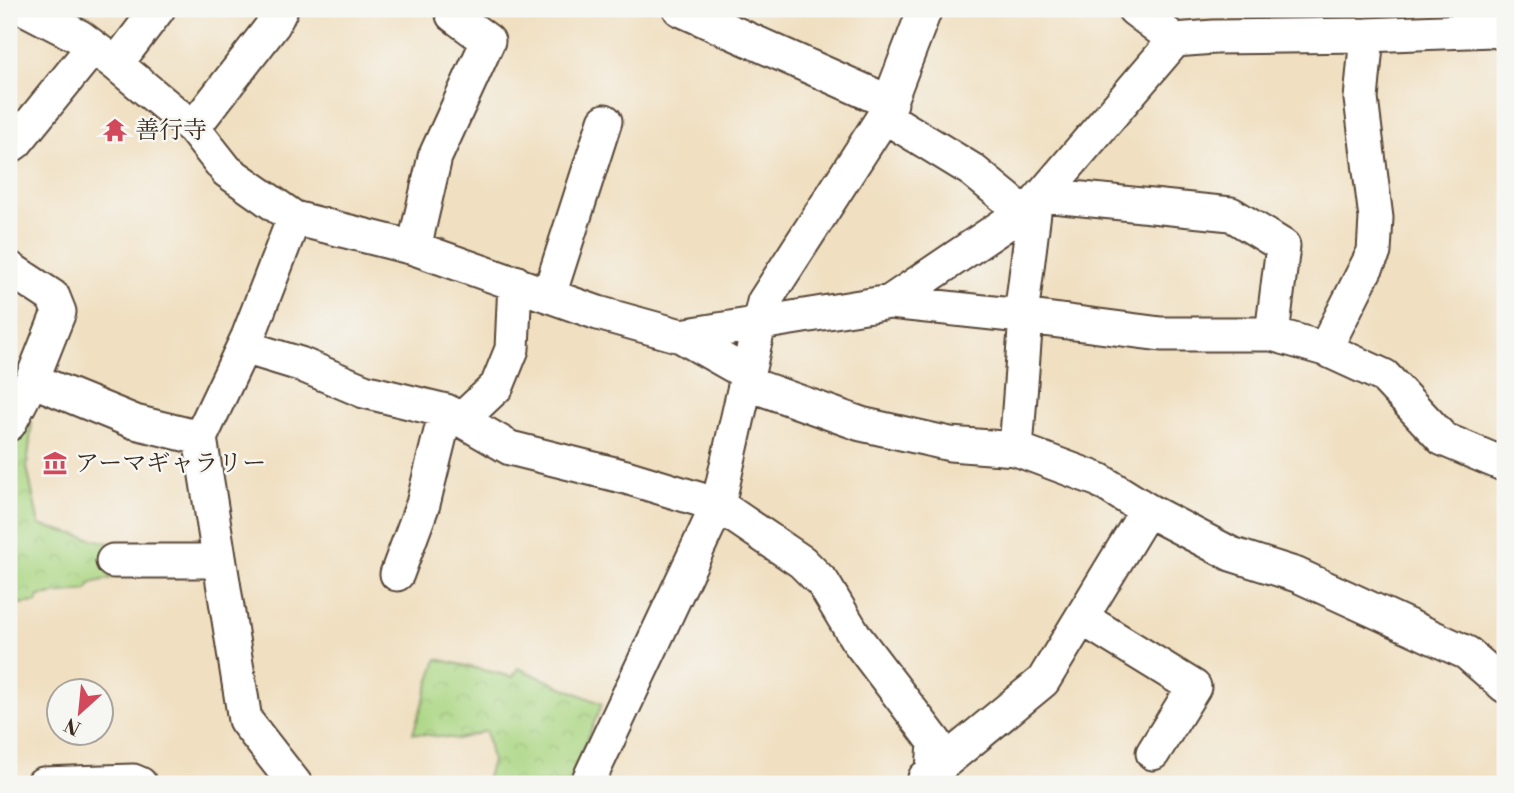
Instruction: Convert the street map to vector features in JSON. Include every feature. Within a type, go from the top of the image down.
[{"type":"street","points":[[26,9],[80,37],[104,55],[193,128],[227,171],[294,218],[414,248],[598,313],[681,336],[747,379],[861,424],[950,444],[1016,449],[1098,480],[1147,510],[1231,554],[1297,575],[1467,653],[1505,686]]},
{"type":"street","points":[[9,147],[104,55],[158,9]]},
{"type":"street","points":[[193,128],[273,25],[281,9]]},
{"type":"street","points":[[414,248],[435,157],[488,41],[453,15],[457,9]]},
{"type":"street","points":[[680,9],[888,109],[972,170],[1034,204],[1231,214],[1283,246],[1272,334]]},
{"type":"street","points":[[587,784],[718,505],[764,302],[888,109],[925,9]]},
{"type":"street","points":[[1135,9],[1175,40],[1367,35],[1496,24]]},
{"type":"street","points":[[1325,349],[1374,252],[1376,218],[1361,99],[1367,35]]},
{"type":"street","points":[[890,302],[1034,204],[1175,40]]},
{"type":"street","points":[[549,295],[605,121]]},
{"type":"street","points":[[1016,449],[1034,204]]},
{"type":"street","points":[[294,218],[244,347],[200,438],[244,720],[295,784]]},
{"type":"street","points":[[9,268],[53,297],[59,312],[32,380],[9,424]]},
{"type":"street","points":[[397,573],[453,416],[497,386],[512,349],[515,282]]},
{"type":"street","points":[[681,336],[760,321],[890,302],[1161,334],[1272,334],[1325,349],[1384,376],[1443,439],[1505,465]]},
{"type":"street","points":[[244,347],[300,364],[364,391],[453,416],[510,448],[626,477],[718,505],[802,562],[823,583],[856,638],[935,742],[929,779]]},
{"type":"street","points":[[32,380],[135,422],[200,438]]},
{"type":"street","points":[[929,779],[1043,681],[1147,510]]},
{"type":"street","points":[[113,561],[219,561]]},
{"type":"street","points":[[1082,618],[1194,687],[1153,753]]},
{"type":"street","points":[[43,784],[133,781],[140,784]]},
{"type":"green space","points":[[32,423],[27,467],[39,525],[116,545],[112,578],[91,583],[87,590],[39,596],[37,602],[9,605],[9,442]]},
{"type":"green space","points":[[437,659],[513,677],[518,668],[602,704],[568,784],[485,784],[492,761],[486,731],[458,739],[413,733]]},
{"type":"place","name":"善行寺","points":[[115,130]]},
{"type":"place","name":"アーマギャラリー","points":[[55,463]]}]
